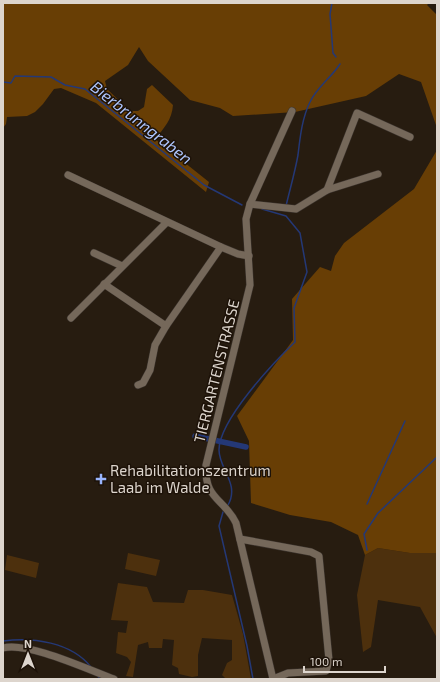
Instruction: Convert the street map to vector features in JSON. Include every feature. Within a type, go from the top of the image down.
[{"type":"street","name":"TIERGARTENSTRASSE","points":[[273,679],[240,539],[232,515],[218,502],[208,486],[206,465],[250,285],[246,219],[250,204],[292,112]]},
{"type":"street","points":[[327,190],[357,113],[410,137]]},
{"type":"street","points":[[250,204],[296,209],[327,190],[378,174]]},
{"type":"street","points":[[68,175],[166,223],[238,254],[249,256]]},
{"type":"street","points":[[71,318],[166,223]]},
{"type":"street","points":[[138,385],[143,383],[150,370],[155,345],[166,326],[221,247]]},
{"type":"street","points":[[94,253],[122,266]]},
{"type":"street","points":[[104,284],[166,326]]},
{"type":"street","points":[[240,539],[311,552],[319,556],[329,660],[326,671],[288,673],[273,679]]},
{"type":"street","points":[[3,648],[12,646],[31,650],[114,679]]},
{"type":"shaded area","points":[[3,3],[429,3],[427,5],[437,15],[437,128],[421,82],[399,74],[366,96],[295,112],[233,116],[220,108],[190,100],[148,61],[139,47],[128,65],[105,81],[107,89],[130,111],[138,111],[144,107],[147,89],[152,85],[173,105],[169,119],[155,139],[209,182],[206,192],[96,103],[61,88],[54,89],[35,112],[27,116],[7,117],[6,124],[3,128]]},
{"type":"shaded area","points":[[437,150],[437,553],[410,553],[378,548],[365,555],[358,535],[331,522],[290,515],[251,503],[249,441],[237,416],[293,340],[292,299],[320,267],[331,271],[335,256],[344,243],[414,189]]},
{"type":"shaded area","points":[[378,548],[410,553],[437,553],[437,638],[420,607],[378,600],[371,647],[363,652],[357,595],[365,555]]},
{"type":"shaded area","points":[[128,553],[160,560],[156,576],[125,569]]},
{"type":"shaded area","points":[[7,555],[39,563],[36,578],[5,570]]},
{"type":"shaded area","points":[[118,583],[147,587],[153,602],[184,603],[188,590],[203,590],[232,595],[243,634],[251,679],[226,679],[222,675],[227,663],[232,660],[232,640],[202,638],[198,655],[198,676],[192,677],[179,674],[178,668],[172,665],[174,640],[163,639],[162,648],[149,648],[148,642],[138,645],[133,677],[126,676],[131,662],[127,657],[116,653],[118,632],[126,633],[128,621],[111,620]]},
{"type":"waterway","points":[[332,3],[330,14],[333,53],[336,57]]},
{"type":"waterway","points":[[286,206],[297,161],[303,121],[307,108],[316,92],[340,64]]},
{"type":"waterway","name":"Bierbrunngraben","points":[[3,82],[11,83],[15,76],[51,77],[65,85],[85,89],[204,185],[242,205]]},
{"type":"waterway","name":"Bierbrunngraben","points":[[228,505],[232,490],[220,457],[219,450],[221,438],[228,423],[249,392],[274,363],[295,342],[294,308],[307,272],[300,233],[286,216],[262,209]]},
{"type":"waterway","points":[[367,504],[405,421]]},
{"type":"waterway","name":"Bierbrunngraben","points":[[195,436],[246,447]]},
{"type":"waterway","points":[[367,550],[364,534],[378,513],[437,457]]},
{"type":"waterway","points":[[223,512],[219,526],[247,646],[253,679]]},
{"type":"waterway","points":[[3,641],[27,640],[51,643],[73,652],[91,667]]},
{"type":"waterway","points":[[97,675],[100,679]]},
{"type":"place","name":"Rehabilitationszentrum Laab im Walde","points":[[101,479]]}]
